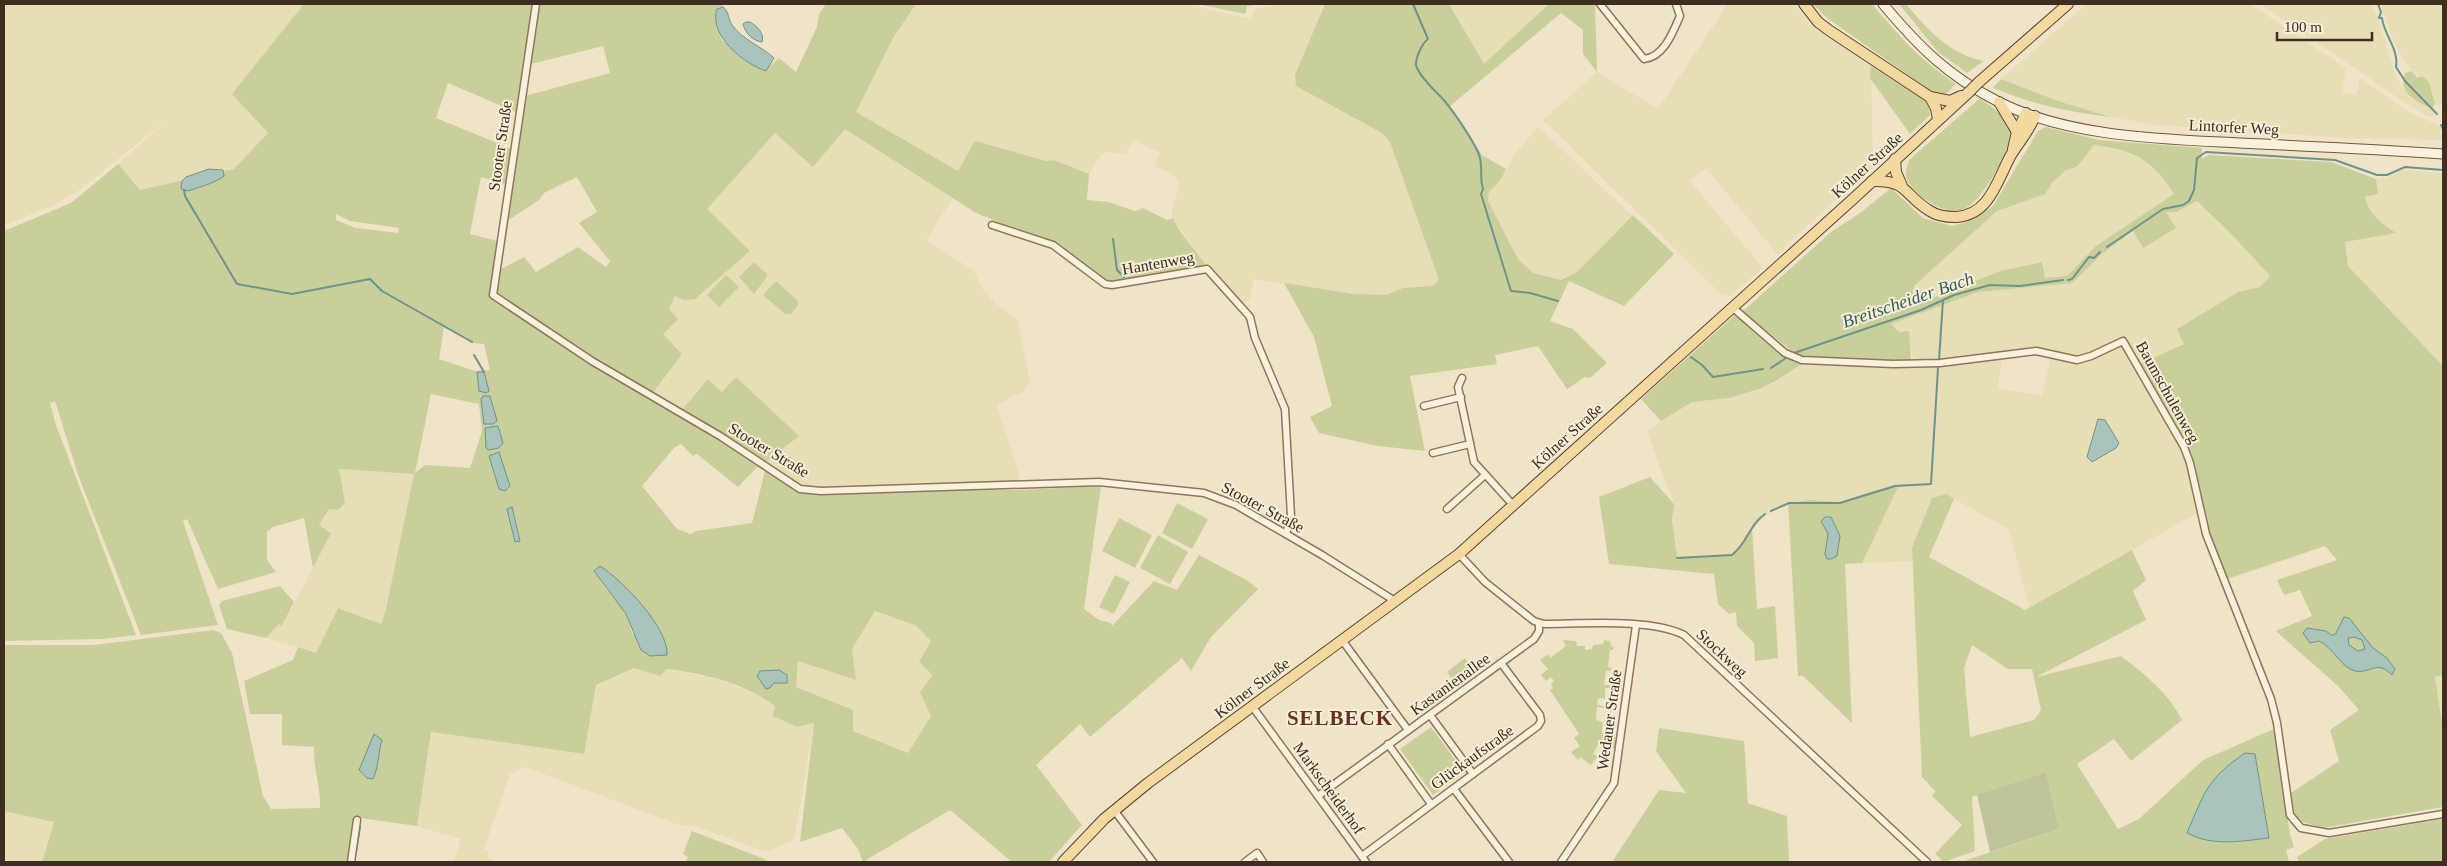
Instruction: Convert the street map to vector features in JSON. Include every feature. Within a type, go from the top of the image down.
[{"type":"main road","points":[[1804,4],[1818,22],[1830,31],[1930,97],[1950,101],[1969,92]]},
{"type":"main road","name":"Lintorfer Weg","points":[[1883,4],[1926,53],[1963,82],[1999,102],[2031,114],[2099,131],[2162,138],[2443,154]]},
{"type":"main road","name":"Kölner Straße","points":[[1063,862],[1114,810],[1459,554],[1979,82],[2068,4]]},
{"type":"main road","points":[[1930,97],[1936,108],[1938,120]]},
{"type":"main road","points":[[1999,102],[2017,132]]},
{"type":"main road","points":[[2012,155],[2017,132],[2031,114]]},
{"type":"main road","points":[[1895,159],[1896,172],[1902,186],[1921,206],[1932,213],[1946,217],[1970,213],[1982,206],[1991,196],[2012,155],[2024,138],[2031,114]]},
{"type":"main road","points":[[1872,181],[1888,181],[1902,186]]},
{"type":"street","name":"Stooter Straße","points":[[536,4],[493,295],[524,317],[592,361],[758,459],[800,489],[821,491],[1099,482],[1143,485],[1204,493],[1221,498],[1286,534],[1395,601]]},
{"type":"street","points":[[1600,4],[1644,60],[1650,59],[1670,39],[1680,16],[1676,4]]},
{"type":"street","name":"Hantenweg","points":[[992,225],[1053,245],[1105,284],[1112,285],[1207,269],[1250,317],[1255,338],[1285,409],[1291,516],[1286,534]]},
{"type":"street","name":"Baumschulenweg","points":[[1732,307],[1785,353],[1802,360],[1894,364],[1940,363],[2036,351],[2077,360],[2091,356],[2123,341],[2184,447],[2190,463],[2206,534],[2271,699],[2277,723],[2290,815],[2294,822],[2301,828],[2329,833],[2443,814]]},
{"type":"street","points":[[1462,378],[1458,387],[1474,462],[1513,505]]},
{"type":"street","points":[[1424,406],[1460,397]]},
{"type":"street","points":[[1433,453],[1470,444]]},
{"type":"street","points":[[1447,509],[1485,474]]},
{"type":"street","points":[[1459,554],[1492,588],[1529,619],[1539,623]]},
{"type":"street","name":"Stockweg","points":[[1539,623],[1636,625],[1675,631],[1690,641],[1927,862]]},
{"type":"street","name":"Kastanienallee","points":[[1318,796],[1537,636],[1539,623]]},
{"type":"street","name":"Wedauer Straße","points":[[1561,862],[1614,783],[1636,625]]},
{"type":"street","points":[[1342,640],[1408,730]]},
{"type":"street","name":"Glückaufstraße","points":[[1362,856],[1538,726],[1541,721],[1540,715],[1501,663]]},
{"type":"street","name":"Markscheiderhof","points":[[1252,706],[1366,862]]},
{"type":"street","points":[[1430,715],[1474,774]]},
{"type":"street","points":[[1388,744],[1432,804]]},
{"type":"street","points":[[1454,789],[1508,862]]},
{"type":"street","points":[[1114,810],[1153,862]]},
{"type":"street","points":[[351,862],[357,820]]},
{"type":"street","points":[[1245,862],[1257,853],[1263,862]]},
{"type":"shaded area","points":[[4,4],[304,4],[296,16],[260,124],[268,133],[234,169],[140,191],[118,164],[169,118],[81,189],[53,206],[4,225]]},
{"type":"shaded area","points":[[916,4],[1184,4],[1251,19],[1254,9],[1286,4],[1325,4],[1295,75],[1382,133],[1390,142],[1439,280],[1432,286],[1403,288],[1387,295],[1354,294],[1254,279],[1249,301],[1242,304],[1209,269],[1173,218],[1172,209],[1179,187],[1177,179],[1169,172],[1154,166],[1160,153],[1133,140],[1125,154],[1107,152],[1101,155],[1089,174],[1054,160],[958,171],[855,112],[893,37]]},
{"type":"shaded area","points":[[1449,4],[1549,4],[1484,65]]},
{"type":"shaded area","points":[[1728,4],[1794,4],[1809,23],[1822,34],[1871,66],[1873,167],[1789,242],[1778,255],[1706,168],[1690,181],[1763,268],[1730,296],[1721,294],[1543,120],[1597,72],[1658,109]]},
{"type":"shaded area","points":[[2087,4],[2250,4],[2346,68],[2342,93],[2356,95],[2360,78],[2407,111],[2438,125],[2443,140],[2346,138],[2157,125],[2111,117],[2061,102],[2001,79]]},
{"type":"shaded area","points":[[2260,4],[2370,4],[2375,11],[2397,78],[2411,99],[2432,108],[2435,116],[2428,116],[2406,103]]},
{"type":"shaded area","points":[[2380,4],[2443,4],[2443,101],[2440,108],[2435,104],[2431,88],[2417,78],[2405,62],[2396,46]]},
{"type":"shaded area","points":[[1538,126],[1632,216],[1577,272],[1561,280],[1533,273],[1518,259],[1488,201],[1489,192],[1502,178],[1515,154]]},
{"type":"shaded area","points":[[845,129],[953,198],[926,240],[973,270],[983,289],[995,303],[1017,319],[1030,382],[1024,391],[997,405],[1021,481],[813,488],[799,485],[766,462],[799,436],[722,392],[709,379],[678,415],[648,398],[682,354],[663,334],[669,310],[707,209],[775,132]]},
{"type":"shaded area","points":[[2094,145],[2122,149],[2151,164],[2175,194],[2096,246],[2102,254],[2165,211],[2176,212],[2196,201],[2237,240],[2270,276],[2260,287],[2238,292],[2178,328],[2184,344],[2140,364],[2126,338],[2077,358],[2038,349],[1939,361],[1913,362],[1909,331],[1899,332],[1890,324],[1978,292],[2045,285],[2042,262],[2000,271],[1920,304],[1914,286],[1997,211],[2045,194],[2053,182],[2066,170],[2077,167]]},
{"type":"shaded area","points":[[2403,170],[2443,173],[2443,366],[2348,266],[2344,242],[2396,233],[2376,218],[2368,209],[2365,197],[2378,194],[2376,179],[2386,178]]},
{"type":"shaded area","points":[[2122,346],[2182,451],[2188,466],[2199,512],[2029,608],[2009,529],[1947,495],[1912,548],[1912,561],[1862,563],[1898,487],[1876,490],[1840,502],[1808,500],[1788,503],[1756,521],[1739,549],[1728,556],[1677,557],[1672,520],[1674,504],[1647,432],[1676,410],[1692,402],[1729,398],[1759,389],[1802,364],[1894,366],[1971,363],[2002,357],[1998,389],[2042,395],[2051,357],[2077,362]]},
{"type":"shaded area","points":[[339,469],[414,474],[389,598],[381,624],[338,608],[316,653],[266,638],[279,624],[283,626],[331,533],[319,525],[329,509]]},
{"type":"shaded area","points":[[875,611],[915,625],[931,641],[933,675],[920,692],[931,716],[909,753],[853,731],[796,687],[798,661],[852,649]]},
{"type":"shaded area","points":[[634,668],[660,676],[667,669],[720,680],[759,694],[775,706],[774,716],[797,727],[814,723],[795,836],[792,841],[768,851],[761,850],[694,826],[679,825],[525,767],[510,774],[484,849],[489,850],[487,858],[497,862],[454,862],[461,839],[417,826],[431,732],[583,754],[596,685]]},
{"type":"shaded area","points":[[2443,675],[2443,729],[2435,677]]},
{"type":"shaded area","points":[[4,811],[54,822],[42,862],[4,862]]},
{"type":"green space","points":[[304,4],[722,4],[723,7],[717,9],[716,24],[722,40],[764,71],[779,58],[796,72],[817,27],[819,14],[826,4],[916,4],[893,38],[856,112],[958,171],[975,141],[1046,161],[1054,160],[1089,174],[1087,200],[1108,202],[1135,211],[1143,208],[1167,220],[1173,218],[1179,230],[1209,269],[1109,282],[1103,281],[1058,246],[976,213],[845,129],[813,167],[775,133],[707,209],[750,251],[695,299],[684,300],[675,296],[669,309],[678,319],[663,334],[682,354],[649,398],[678,415],[708,379],[722,392],[736,377],[799,436],[766,462],[799,485],[813,488],[1022,490],[1101,486],[1084,609],[1099,620],[1111,623],[1112,626],[1154,581],[1177,590],[1199,555],[1248,581],[1258,589],[1211,637],[1191,671],[1182,658],[1090,737],[1080,724],[1036,765],[1082,825],[1049,862],[1012,862],[950,810],[863,862],[858,849],[842,828],[800,842],[814,723],[797,727],[773,716],[775,706],[751,691],[724,681],[667,669],[660,676],[634,668],[596,685],[584,754],[431,732],[417,826],[360,818],[353,862],[42,862],[54,822],[4,811],[4,645],[94,645],[213,630],[221,633],[232,653],[263,796],[271,809],[320,808],[314,747],[282,745],[282,714],[250,714],[244,681],[293,660],[298,647],[316,653],[338,608],[381,624],[386,609],[414,474],[339,469],[345,503],[338,510],[329,509],[319,525],[331,533],[313,568],[304,518],[273,527],[267,532],[267,560],[276,572],[218,589],[187,519],[183,521],[218,625],[141,635],[78,475],[55,401],[50,403],[56,425],[136,635],[102,639],[4,641],[4,231],[71,203],[118,164],[140,190],[234,169],[268,133],[232,94]],"holes":[[[603,46],[610,73],[525,96],[517,151],[436,118],[448,83],[516,112],[523,66]],[[481,177],[505,184],[501,217],[510,219],[539,200],[544,193],[577,177],[597,212],[579,223],[610,261],[606,267],[578,247],[536,272],[524,257],[499,270],[505,243],[470,234]],[[336,214],[350,221],[399,228],[398,233],[356,228],[336,220]],[[444,327],[472,343],[484,344],[490,370],[475,371],[439,359]],[[431,394],[479,404],[482,431],[470,468],[425,465],[415,473]],[[681,444],[693,456],[697,454],[738,487],[757,467],[765,471],[752,523],[696,531],[691,534],[677,529],[642,486],[674,448]],[[608,571],[650,615],[633,635],[626,614],[601,582]],[[875,611],[915,625],[931,641],[919,662],[933,675],[920,692],[931,716],[908,753],[853,731],[853,710],[796,687],[798,661],[856,680],[852,649]]]},
{"type":"green space","points":[[1197,4],[1263,4],[1247,6],[1245,14]]},
{"type":"green space","points":[[1325,4],[1449,4],[1484,64],[1549,4],[1595,4],[1597,72],[1583,54],[1583,30],[1561,13],[1449,107],[1482,155],[1506,169],[1502,178],[1489,192],[1488,201],[1518,259],[1533,273],[1561,280],[1577,272],[1633,215],[1674,254],[1624,306],[1569,281],[1550,321],[1573,329],[1607,363],[1590,378],[1585,377],[1567,389],[1538,346],[1495,355],[1497,364],[1410,376],[1425,451],[1378,446],[1319,433],[1310,417],[1332,406],[1314,337],[1284,283],[1354,294],[1387,295],[1403,288],[1432,286],[1439,280],[1390,142],[1382,133],[1296,86],[1295,75]]},
{"type":"green space","points":[[1813,4],[1872,4],[1911,47],[1956,84],[1945,95],[1934,93],[1827,18]]},
{"type":"green space","points":[[1899,4],[1906,4],[1922,23],[1950,47],[1972,58],[1984,61],[1967,73],[1938,52]]},
{"type":"green space","points":[[1871,66],[1929,103],[1930,115],[1910,134],[1870,78]]},
{"type":"green space","points":[[2411,71],[2417,78],[2422,76],[2429,82],[2435,104],[2432,108],[2420,103],[2406,91],[2403,79],[2405,73]]},
{"type":"green space","points":[[2001,79],[2061,102],[2111,117],[2080,113],[2022,99],[1993,88]]},
{"type":"green space","points":[[1980,98],[1997,111],[2008,123],[2010,136],[2007,147],[1988,185],[1971,204],[1957,211],[1941,208],[1918,194],[1908,182],[1906,174],[1909,160]]},
{"type":"green space","points":[[2046,127],[2099,140],[2202,148],[2202,159],[2208,155],[2331,162],[2376,179],[2378,194],[2365,197],[2369,209],[2376,218],[2396,233],[2345,242],[2348,266],[2443,366],[2443,675],[2435,677],[2443,729],[2443,807],[2323,828],[2299,821],[2295,817],[2291,793],[2339,761],[2330,730],[2359,710],[2339,687],[2276,631],[2312,616],[2300,590],[2284,595],[2277,580],[2337,560],[2325,546],[2227,579],[2209,530],[2192,454],[2140,364],[2184,344],[2177,329],[2238,292],[2260,287],[2270,276],[2197,201],[2176,212],[2166,212],[2176,228],[2143,248],[2133,231],[2102,254],[2072,283],[1978,292],[1891,324],[1899,332],[1909,331],[1911,359],[1905,361],[1808,358],[1797,355],[1742,312],[1831,232],[1860,213],[1891,188],[1923,218],[1952,226],[1973,220],[1993,206],[2038,131]],"holes":[[[2094,145],[2131,153],[2150,164],[2174,194],[2096,246],[2067,276],[2045,278],[2042,262],[2000,271],[1920,303],[1914,286],[1997,211],[2045,194],[2053,182],[2066,170],[2077,167]]]},
{"type":"green space","points":[[754,262],[768,275],[754,294],[739,277]]},
{"type":"green space","points":[[726,275],[739,287],[719,307],[707,295]]},
{"type":"green space","points":[[776,281],[798,301],[797,307],[791,314],[785,314],[763,295]]},
{"type":"green space","points":[[1734,316],[1739,317],[1788,358],[1802,364],[1759,389],[1729,398],[1692,402],[1661,421],[1641,399]]},
{"type":"green space","points":[[1650,477],[1674,504],[1672,520],[1677,557],[1728,556],[1739,549],[1752,528],[1757,609],[1775,606],[1778,658],[1755,661],[1754,643],[1737,626],[1736,612],[1729,614],[1718,604],[1714,574],[1609,564],[1599,497]]},
{"type":"green space","points":[[1898,487],[1862,563],[1845,564],[1852,723],[1803,676],[1798,676],[1788,503],[1808,500],[1840,502],[1876,490]]},
{"type":"green space","points":[[1947,494],[1954,499],[1929,557],[2025,610],[2132,550],[2146,580],[2133,591],[2146,620],[2036,677],[2121,656],[2163,692],[2182,720],[2131,761],[2114,739],[2077,764],[2118,829],[2139,819],[2203,760],[2274,729],[2290,834],[2294,847],[2286,850],[2289,862],[1961,862],[2059,829],[2046,772],[1972,797],[1975,851],[1944,862],[1935,854],[1962,825],[1932,796],[1935,791],[1922,777],[1912,548],[1932,498]],"holes":[[[1972,645],[2008,669],[2032,669],[2041,710],[2034,720],[1970,737],[1964,668]]]},
{"type":"green space","points":[[1177,503],[1208,519],[1192,549],[1162,533]]},
{"type":"green space","points":[[1119,518],[1152,535],[1135,568],[1102,551]]},
{"type":"green space","points":[[1158,535],[1188,552],[1170,584],[1140,568]]},
{"type":"green space","points":[[1115,575],[1130,582],[1114,614],[1099,607]]},
{"type":"green space","points":[[280,586],[294,602],[282,626],[279,624],[266,638],[227,629],[219,605],[222,601]]},
{"type":"green space","points":[[1563,640],[1576,641],[1577,646],[1585,646],[1585,650],[1592,649],[1593,645],[1603,644],[1604,640],[1610,641],[1611,646],[1614,647],[1613,650],[1610,650],[1608,667],[1612,668],[1611,671],[1606,671],[1604,685],[1610,685],[1610,688],[1605,688],[1605,699],[1598,698],[1597,705],[1604,706],[1604,708],[1597,707],[1596,720],[1603,722],[1602,733],[1615,735],[1615,749],[1600,741],[1593,754],[1598,756],[1591,765],[1580,757],[1578,760],[1571,752],[1580,746],[1574,738],[1579,734],[1550,690],[1553,688],[1551,684],[1554,681],[1551,677],[1546,681],[1541,675],[1548,669],[1540,660],[1548,654],[1550,658],[1566,646]]},
{"type":"green space","points":[[1465,658],[1476,674],[1458,687],[1447,672]]},
{"type":"green space","points":[[1431,727],[1464,772],[1433,795],[1400,749]]},
{"type":"green space","points":[[1659,728],[1744,741],[1748,803],[1787,816],[1789,862],[1612,862],[1659,790],[1686,793],[1656,751]]},
{"type":"green space","points":[[2046,772],[2059,829],[1990,852],[1977,795]]},
{"type":"green space","points":[[2443,819],[2443,862],[2298,862],[2297,857],[2325,839]]},
{"type":"green space","points":[[692,831],[769,862],[686,862],[688,857],[683,854]]},
{"type":"water","points":[[723,7],[736,30],[774,58],[766,71],[738,55],[723,38],[718,29],[716,19],[717,9]]},
{"type":"water","points":[[750,22],[760,30],[762,42],[756,40],[748,33],[743,24]]},
{"type":"water","points":[[209,169],[223,170],[224,176],[212,183],[188,191],[181,189],[182,181],[186,177]]},
{"type":"water","points":[[477,372],[484,372],[489,391],[486,393],[479,391]]},
{"type":"water","points":[[483,396],[490,396],[497,421],[493,424],[484,424],[481,399]]},
{"type":"water","points":[[2098,419],[2105,420],[2119,443],[2116,448],[2092,462],[2087,457]]},
{"type":"water","points":[[498,426],[503,443],[499,448],[488,450],[486,448],[485,428]]},
{"type":"water","points":[[499,452],[510,486],[505,491],[499,489],[489,456]]},
{"type":"water","points":[[512,507],[520,541],[515,542],[507,509]]},
{"type":"water","points":[[1825,517],[1831,517],[1840,536],[1837,556],[1831,559],[1827,559],[1825,554],[1828,534],[1821,521]]},
{"type":"water","points":[[600,566],[620,582],[643,606],[666,644],[667,655],[650,656],[641,650],[626,614],[594,571]]},
{"type":"water","points":[[2344,617],[2349,618],[2373,648],[2387,658],[2395,669],[2392,675],[2387,670],[2378,667],[2365,671],[2350,669],[2325,644],[2319,641],[2310,643],[2303,633],[2307,628],[2326,631],[2331,635],[2335,635]],"holes":[[[2354,637],[2362,640],[2365,649],[2358,651],[2349,645],[2348,638]]]},
{"type":"water","points":[[779,670],[787,675],[787,683],[774,683],[770,688],[766,689],[757,676],[760,671]]},
{"type":"water","points":[[374,734],[382,740],[373,779],[367,778],[359,770]]},
{"type":"water","points":[[2245,753],[2255,754],[2269,838],[2217,842],[2187,833],[2203,797],[2214,779]]},
{"type":"waterway","name":"Breitscheider Bach","points":[[1413,4],[1428,39],[1419,52],[1416,61],[1417,68],[1425,80],[1456,115],[1478,152],[1481,161],[1483,189],[1481,194],[1511,291],[1530,293],[1558,301]]},
{"type":"waterway","points":[[2378,4],[2381,12],[2379,18],[2382,18],[2393,48],[2396,67],[2405,81],[2437,114]]},
{"type":"waterway","points":[[2441,125],[2443,129]]},
{"type":"waterway","name":"Breitscheider Bach","points":[[2107,247],[2163,209],[2183,205],[2189,201],[2194,190],[2197,158],[2206,152],[2335,160],[2377,175],[2387,175],[2405,167],[2443,170]]},
{"type":"waterway","points":[[184,190],[185,196],[237,284],[292,294],[370,279],[382,291],[472,342]]},
{"type":"waterway","points":[[1113,239],[1117,270],[1124,277]]},
{"type":"waterway","name":"Breitscheider Bach","points":[[2068,280],[2072,279],[2089,257],[2094,258],[2100,252]]},
{"type":"waterway","name":"Breitscheider Bach","points":[[1794,353],[1921,310],[1954,295],[1990,285],[2020,286],[2063,280]]},
{"type":"waterway","points":[[1939,360],[1943,300]]},
{"type":"waterway","points":[[474,355],[484,372]]},
{"type":"waterway","name":"Breitscheider Bach","points":[[1691,357],[1713,377],[1763,369]]},
{"type":"waterway","name":"Breitscheider Bach","points":[[1771,368],[1786,358]]},
{"type":"waterway","points":[[1771,511],[1789,503],[1840,503],[1895,486],[1931,484],[1938,368]]},
{"type":"waterway","points":[[1677,558],[1732,555],[1741,546],[1755,524],[1765,514]]},
{"type":"waterway","points":[[355,857],[360,827]]},
{"type":"district","name":"SELBECK","points":[[1340,718]]}]
